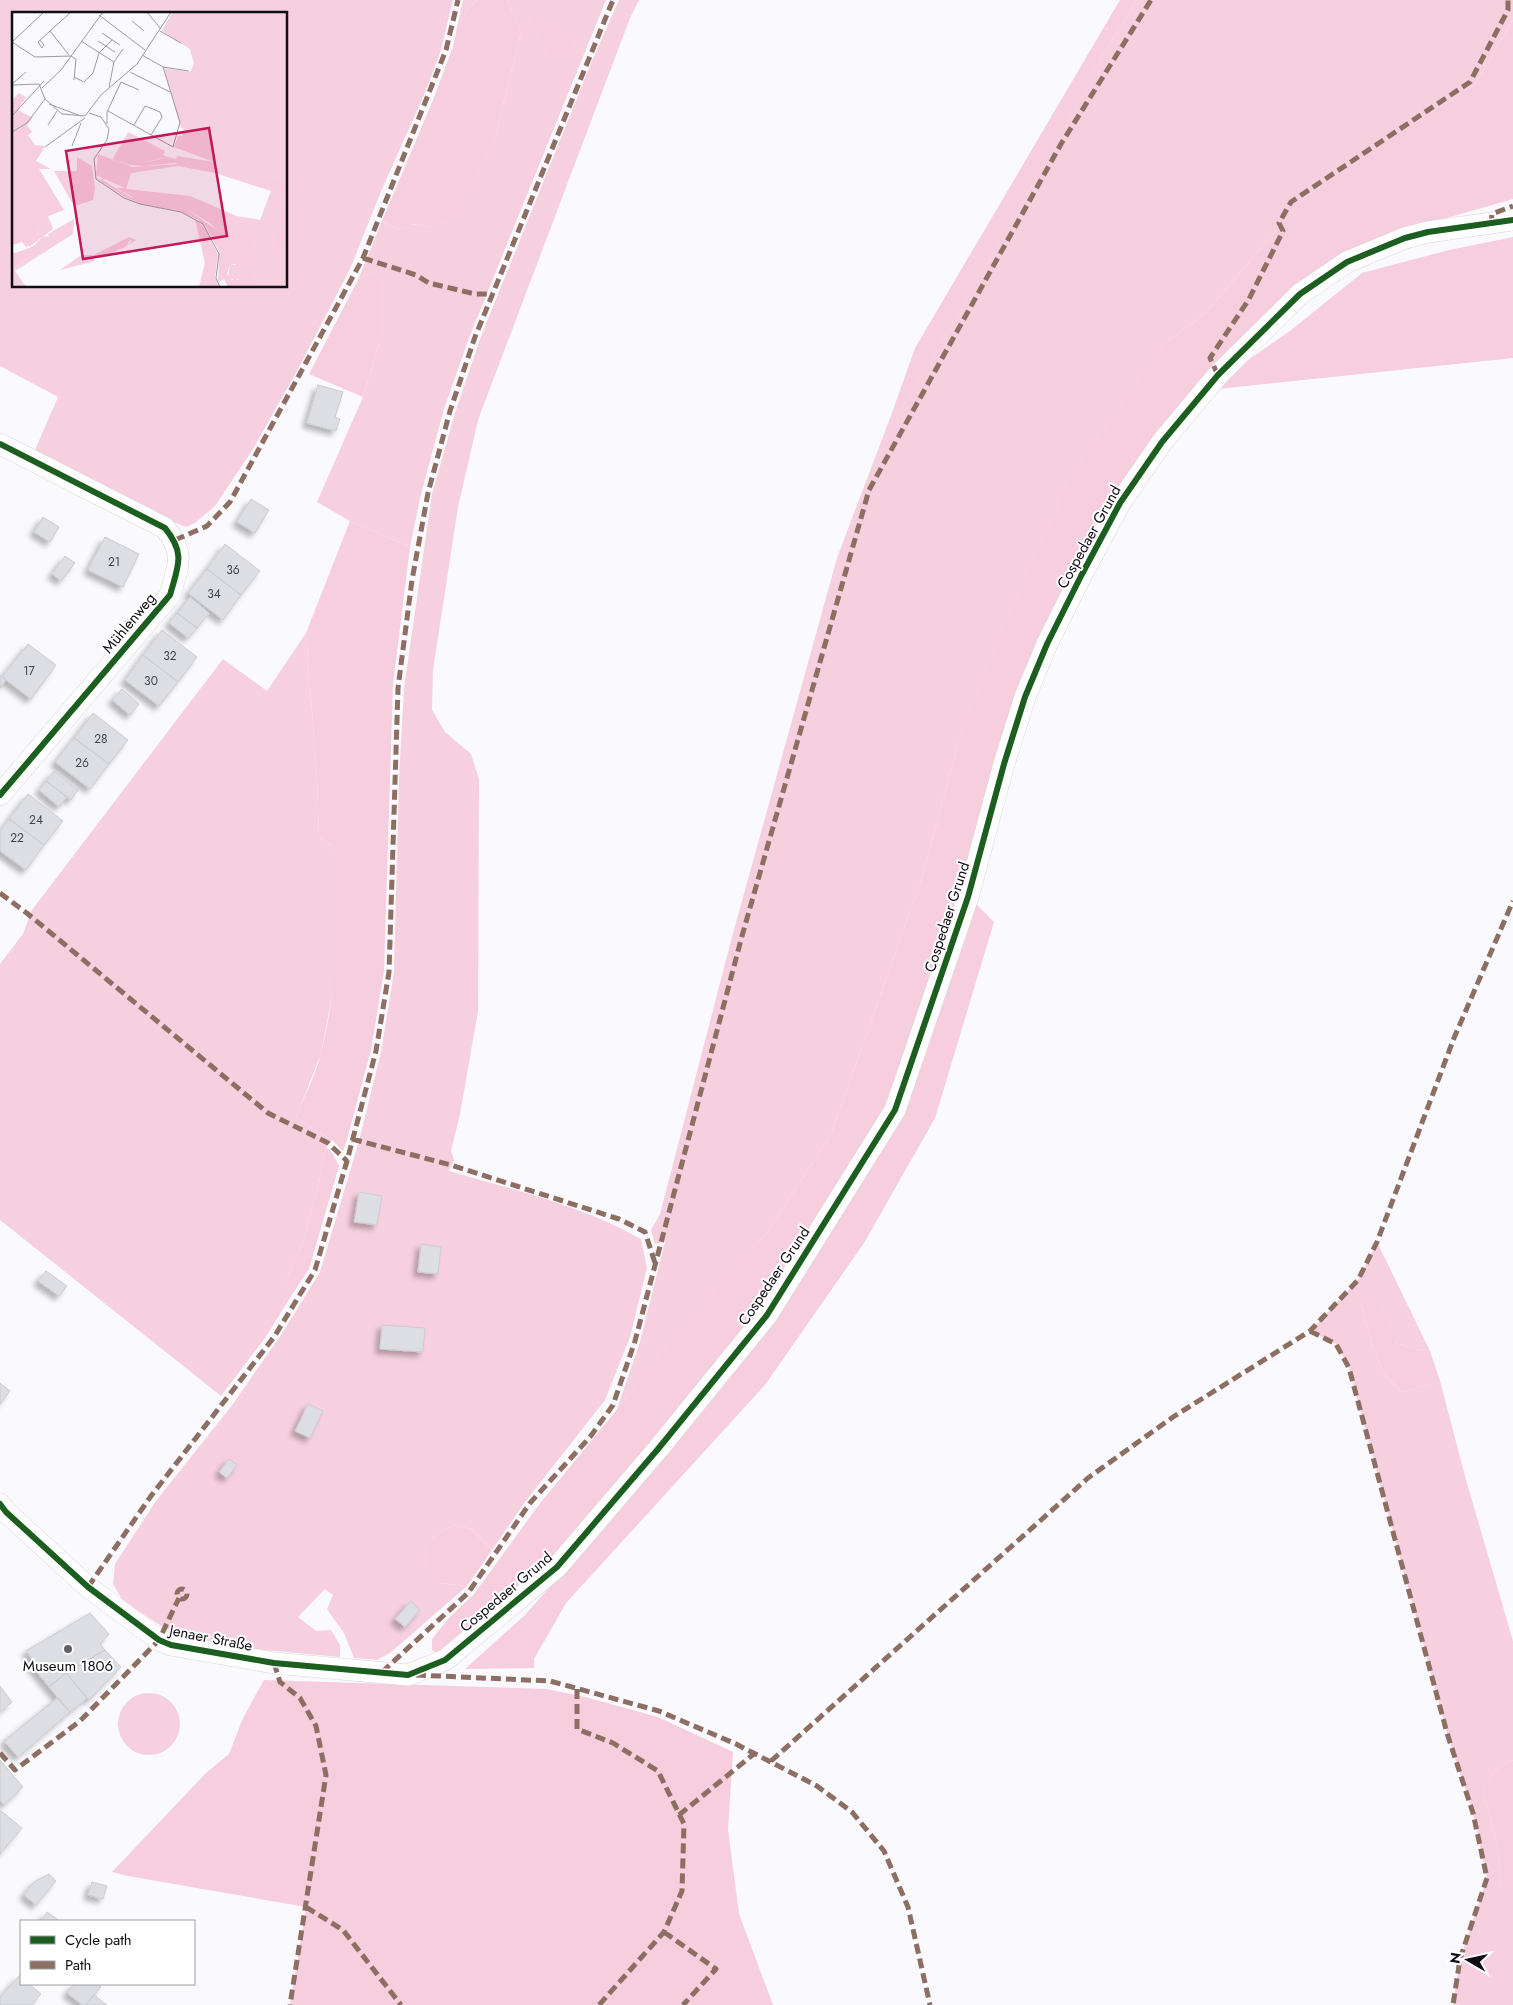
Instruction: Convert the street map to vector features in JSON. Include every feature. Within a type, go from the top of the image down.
[{"type":"street","name":"Cospedaer Grund","points":[[408,1675],[445,1660],[557,1567],[658,1449],[767,1315],[895,1110],[968,896],[1004,764],[1025,697],[1047,644],[1116,511],[1162,442],[1218,375],[1300,294],[1347,262],[1405,238],[1428,232],[1513,220]]},
{"type":"street","name":"Mühlenweg","points":[[0,444],[165,528],[174,540],[180,560],[170,595],[0,795]]},
{"type":"street","name":"Jenaer Straße","points":[[0,1504],[6,1512],[88,1588],[170,1646],[274,1663],[408,1675]]},
{"type":"shaded area","points":[[0,0],[453,0],[440,53],[424,95],[382,189],[350,269],[298,369],[253,449],[215,506],[195,523],[186,527],[35,450],[58,397],[0,366]]},
{"type":"shaded area","points":[[463,0],[478,0],[467,9],[451,56]]},
{"type":"shaded area","points":[[478,0],[507,0],[521,33],[496,133],[458,212],[432,227],[412,224],[398,229],[382,221],[433,100],[467,9]]},
{"type":"shaded area","points":[[507,0],[606,0],[469,338],[444,409],[421,494],[410,547],[350,521],[317,502],[363,397],[379,343],[369,273],[358,280],[382,221],[398,229],[411,224],[432,227],[496,133],[521,33]]},
{"type":"shaded area","points":[[619,0],[639,0],[630,18],[478,420],[458,507],[433,670],[432,710],[445,732],[471,754],[479,779],[478,1011],[460,1114],[451,1151],[454,1160],[449,1171],[548,1200],[619,1227],[641,1239],[647,1268],[630,1337],[605,1400],[525,1502],[492,1550],[471,1529],[454,1525],[430,1539],[438,1583],[467,1586],[390,1653],[377,1660],[354,1658],[344,1633],[327,1609],[333,1595],[325,1589],[298,1617],[316,1631],[331,1630],[340,1645],[340,1657],[223,1646],[169,1631],[123,1601],[113,1584],[115,1564],[156,1501],[233,1404],[281,1335],[320,1272],[359,1141],[381,1052],[394,972],[399,779],[404,688],[432,494],[455,413],[480,339],[592,61]]},
{"type":"shaded area","points":[[1120,0],[1137,0],[1105,51],[1023,199],[901,409],[892,413],[915,348]]},
{"type":"shaded area","points":[[1137,0],[1513,0],[1513,20],[1475,85],[1384,142],[1305,197],[1204,315],[1168,341],[959,742],[922,878],[831,1135],[766,1234],[617,1409],[640,1342],[665,1242],[655,1244],[651,1230],[660,1214],[732,937],[837,558],[892,413],[901,409],[1105,51]]},
{"type":"shaded area","points":[[537,15],[566,31],[574,39],[566,54],[551,54],[534,25],[533,20]]},
{"type":"shaded area","points":[[1513,20],[1513,199],[1436,221],[1343,258],[1247,339],[1076,572],[888,1103],[759,1307],[654,1442],[515,1600],[440,1655],[432,1650],[432,1639],[449,1618],[474,1594],[538,1506],[668,1347],[766,1234],[831,1135],[922,878],[959,742],[1009,618],[1073,476],[1168,341],[1204,315],[1305,197],[1384,142],[1475,85]]},
{"type":"shaded area","points":[[1513,237],[1513,358],[1218,389],[1248,360],[1290,331],[1362,273],[1449,250]]},
{"type":"shaded area","points":[[369,273],[378,282],[379,343],[363,397],[309,374],[358,280]]},
{"type":"shaded area","points":[[350,521],[410,547],[393,684],[384,971],[371,1050],[343,1151],[332,1140],[296,1117],[321,1053],[331,1001],[336,950],[334,846],[319,837],[317,777],[306,633]]},
{"type":"shaded area","points":[[306,633],[317,777],[319,837],[334,846],[338,911],[335,980],[321,1054],[296,1117],[332,1140],[326,1147],[304,1241],[285,1282],[293,1293],[265,1338],[221,1396],[0,1220],[0,964],[23,934],[32,910],[223,659],[267,691]]},
{"type":"shaded area","points":[[974,902],[994,922],[935,1118],[864,1243],[765,1385],[566,1603],[534,1659],[534,1668],[465,1669],[525,1615],[667,1454],[900,1113]]},
{"type":"shaded area","points":[[326,1147],[333,1154],[339,1166],[309,1269],[293,1293],[285,1282],[304,1241]]},
{"type":"shaded area","points":[[1377,1242],[1430,1351],[1423,1351],[1395,1343],[1361,1303],[1372,1344],[1384,1374],[1402,1392],[1440,1381],[1466,1480],[1513,1641],[1513,1760],[1494,1771],[1483,1790],[1497,1842],[1502,1886],[1513,1890],[1513,2005],[1453,2005],[1460,1959],[1487,1878],[1473,1813],[1447,1733],[1349,1368],[1336,1344],[1310,1331],[1358,1280]]},
{"type":"shaded area","points":[[1374,1297],[1395,1343],[1423,1351],[1430,1351],[1440,1381],[1402,1392],[1384,1374],[1372,1344],[1361,1303]]},
{"type":"shaded area","points":[[454,1525],[471,1529],[492,1550],[467,1586],[438,1583],[426,1561],[430,1539]]},
{"type":"shaded area","points":[[264,1680],[547,1689],[585,1697],[658,1717],[733,1752],[728,1830],[739,1914],[773,2005],[290,2005],[306,1907],[112,1872],[206,1773],[229,1754],[243,1718]]},
{"type":"shaded area","points":[[149,1693],[166,1698],[171,1702],[175,1707],[180,1724],[175,1741],[171,1746],[166,1750],[149,1755],[132,1750],[127,1746],[123,1741],[118,1724],[123,1707],[127,1702],[132,1698]]},
{"type":"shaded area","points":[[1513,1760],[1513,1890],[1509,1890],[1502,1886],[1497,1842],[1483,1790],[1494,1771]]},
{"type":"building","points":[[318,385],[343,392],[335,417],[340,419],[336,431],[307,423]]},
{"type":"building","points":[[251,499],[269,510],[255,533],[237,522]]},
{"type":"building","points":[[43,517],[59,527],[50,542],[34,532]]},
{"type":"building","points":[[105,537],[139,554],[123,587],[88,570]]},
{"type":"building","points":[[225,544],[260,571],[241,595],[207,569]]},
{"type":"building","points":[[65,556],[75,563],[61,581],[52,574]]},
{"type":"building","points":[[207,569],[241,595],[223,620],[188,593]]},
{"type":"building","points":[[190,597],[209,613],[197,628],[177,613]]},
{"type":"building","points":[[177,613],[197,628],[188,638],[169,623]]},
{"type":"building","points":[[162,630],[197,657],[178,682],[143,655]]},
{"type":"building","points":[[28,644],[56,665],[31,699],[2,677]]},
{"type":"building","points":[[143,655],[178,682],[159,706],[125,680]]},
{"type":"building","points":[[0,675],[6,680],[0,688]]},
{"type":"building","points":[[122,689],[139,704],[130,715],[112,700]]},
{"type":"building","points":[[93,713],[128,740],[109,764],[74,738]]},
{"type":"building","points":[[74,738],[109,764],[90,789],[55,762]]},
{"type":"building","points":[[54,771],[78,790],[71,800],[46,781]]},
{"type":"building","points":[[46,781],[67,797],[59,807],[39,790]]},
{"type":"building","points":[[28,794],[63,821],[44,845],[9,819]]},
{"type":"building","points":[[9,819],[44,845],[26,870],[0,851],[0,831]]},
{"type":"building","points":[[359,1192],[382,1196],[377,1225],[354,1222]]},
{"type":"building","points":[[421,1244],[441,1247],[438,1274],[418,1272]]},
{"type":"building","points":[[46,1271],[67,1286],[59,1296],[38,1281]]},
{"type":"building","points":[[382,1325],[425,1328],[423,1352],[380,1349]]},
{"type":"building","points":[[0,1383],[10,1391],[0,1404]]},
{"type":"building","points":[[308,1404],[323,1411],[310,1438],[295,1431]]},
{"type":"building","points":[[229,1459],[237,1465],[227,1478],[219,1472]]},
{"type":"building","points":[[411,1601],[420,1610],[405,1627],[395,1619]]},
{"type":"building","points":[[90,1613],[109,1634],[100,1644],[105,1650],[66,1673],[49,1687],[31,1665],[34,1662],[26,1651]]},
{"type":"building","points":[[105,1650],[121,1667],[89,1700],[66,1673]]},
{"type":"building","points":[[66,1673],[87,1698],[70,1712],[49,1687]]},
{"type":"building","points":[[0,1686],[12,1702],[0,1712]]},
{"type":"building","points":[[57,1698],[70,1712],[18,1757],[4,1741]]},
{"type":"building","points":[[0,1760],[23,1787],[4,1805],[0,1800]]},
{"type":"building","points":[[0,1810],[22,1828],[0,1854]]},
{"type":"building","points":[[49,1874],[56,1881],[36,1905],[24,1895],[34,1882]]},
{"type":"building","points":[[92,1882],[107,1886],[103,1899],[88,1895]]},
{"type":"building","points":[[47,1912],[59,1920],[42,1920]]},
{"type":"building","points":[[20,1975],[20,1985],[30,1985],[41,1994],[31,2005],[0,2005],[0,1997]]},
{"type":"building","points":[[73,1985],[98,1985],[101,1987],[86,2005],[82,2005],[67,1993]]},
{"type":"building","points":[[94,1995],[107,2005],[86,2005]]},
{"type":"marked path","points":[[175,540],[207,526],[230,502],[363,258],[446,50],[458,0]]},
{"type":"marked path","points":[[88,1587],[151,1496],[274,1337],[315,1270],[347,1161],[376,1051],[389,972],[398,688],[412,580],[428,493],[450,411],[475,337],[613,0]]},
{"type":"marked path","points":[[382,1672],[468,1593],[530,1503],[590,1437],[613,1405],[635,1341],[742,936],[869,490],[1061,144],[1151,0]]},
{"type":"marked path","points":[[1218,375],[1210,358],[1249,299],[1283,231],[1279,223],[1291,202],[1470,82],[1508,10],[1508,0]]},
{"type":"marked path","points":[[1491,225],[1492,214],[1513,206]]},
{"type":"marked path","points":[[363,258],[416,275],[429,283],[475,294],[492,294]]},
{"type":"marked path","points":[[0,893],[28,914],[268,1113],[328,1143],[347,1161]]},
{"type":"marked path","points":[[771,1761],[1088,1478],[1173,1417],[1310,1331],[1358,1280],[1377,1242],[1454,1038],[1513,901]]},
{"type":"marked path","points":[[352,1139],[451,1165],[619,1219],[645,1232],[655,1263]]},
{"type":"marked path","points":[[1310,1331],[1336,1344],[1349,1368],[1447,1733],[1473,1813],[1487,1878],[1460,1959],[1453,2005]]},
{"type":"marked path","points":[[180,1589],[184,1589],[187,1594],[186,1598],[180,1599],[177,1596],[177,1592],[180,1589]]},
{"type":"marked path","points":[[0,1753],[15,1770],[80,1721],[159,1640],[179,1598]]},
{"type":"marked path","points":[[274,1663],[280,1682],[300,1698],[316,1726],[326,1775],[290,2005]]},
{"type":"marked path","points":[[416,1675],[550,1681],[659,1711],[736,1744],[817,1786],[852,1812],[884,1851],[908,1907],[930,2005]]},
{"type":"marked path","points":[[577,1689],[577,1729],[613,1743],[658,1771],[684,1824],[682,1891],[664,1932],[599,2005]]},
{"type":"marked path","points":[[679,1815],[755,1753]]},
{"type":"marked path","points":[[306,1907],[343,1930],[401,2005]]},
{"type":"marked path","points":[[664,1932],[716,1969],[683,2005]]},
{"type":"cycle path","points":[[0,1504],[6,1512],[88,1587],[159,1640],[171,1645],[274,1663],[408,1675],[445,1660],[557,1567],[658,1449],[767,1315],[895,1110],[968,897],[1004,764],[1025,697],[1047,644],[1120,503],[1162,442],[1218,375],[1300,294],[1347,262],[1405,238],[1428,232],[1513,220]]},
{"type":"cycle path","points":[[0,444],[165,528],[172,537],[178,553],[176,576],[170,595],[0,795]]},
{"type":"place","name":"Museum 1806","points":[[68,1649]]}]
